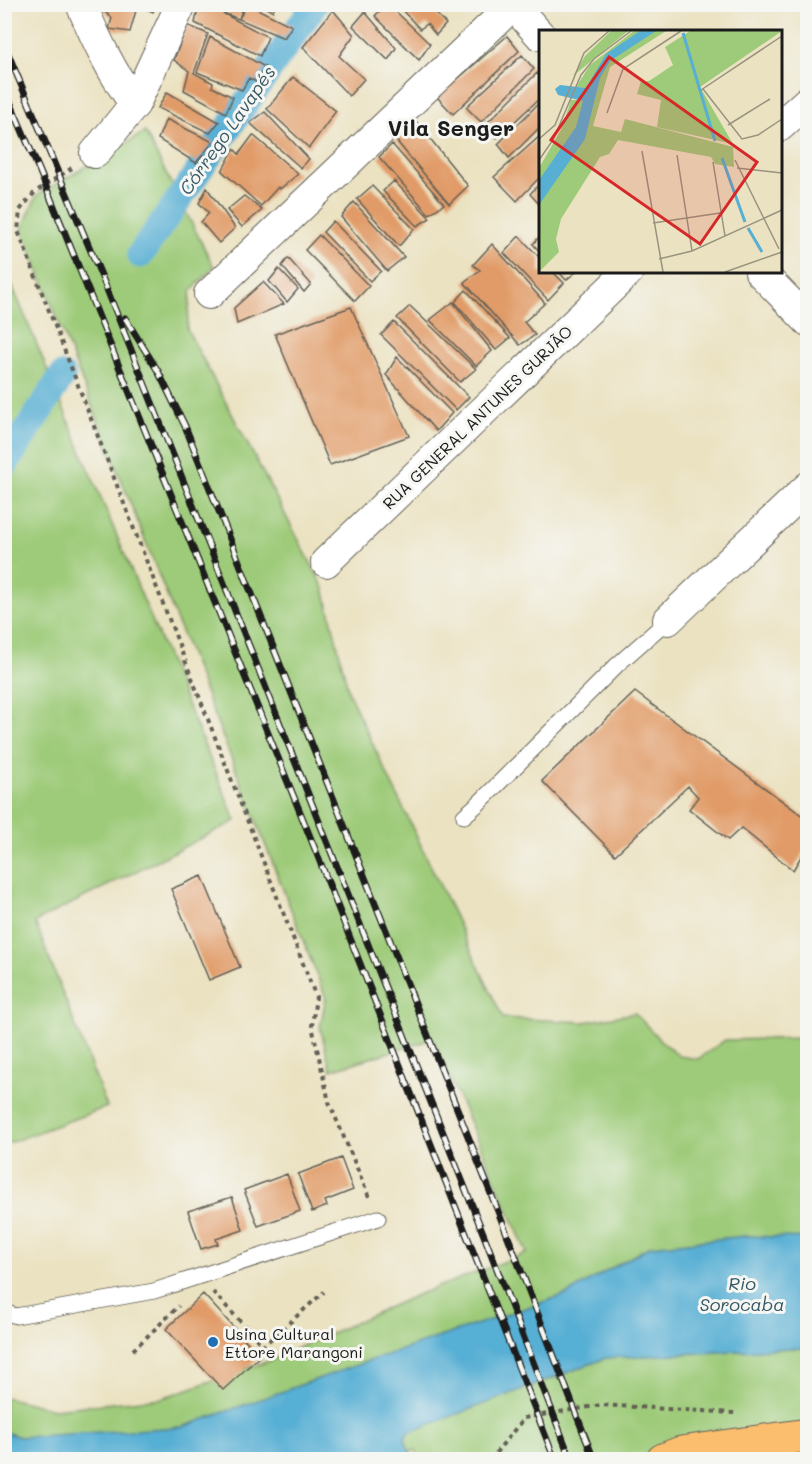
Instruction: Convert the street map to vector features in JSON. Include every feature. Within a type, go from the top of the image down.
[{"type":"highway","points":[[663,1460],[681,1453],[807,1435]]},
{"type":"highway","points":[[759,1460],[807,1452]]},
{"type":"street","points":[[81,4],[94,36],[117,78],[135,104]]},
{"type":"street","points":[[95,153],[135,104],[181,4]]},
{"type":"street","points":[[209,294],[513,5],[539,34]]},
{"type":"street","points":[[782,124],[807,101]]},
{"type":"street","name":"RUA GENERAL ANTUNES GURJÃO","points":[[326,562],[627,273]]},
{"type":"street","points":[[761,273],[807,321]]},
{"type":"street","points":[[668,620],[807,487]]},
{"type":"lane","points":[[464,816],[617,665],[668,620]]},
{"type":"lane","points":[[4,1312],[16,1316],[154,1291],[378,1218]]},
{"type":"path","points":[[95,153],[35,192],[20,210],[18,231],[316,997],[312,1026],[329,1102],[378,1218]]},
{"type":"path","points":[[211,1291],[263,1346],[324,1292]]},
{"type":"path","points":[[133,1350],[180,1305]]},
{"type":"path","points":[[490,1460],[524,1418],[601,1405],[739,1413]]},
{"type":"green space","points":[[145,132],[214,267],[191,291],[187,329],[324,588],[349,694],[503,1018],[584,1022],[635,1013],[659,1039],[679,1056],[698,1059],[725,1040],[807,1038],[807,1424],[683,1443],[631,1460],[422,1460],[415,1450],[387,1460],[5,1460],[4,1397],[54,1409],[162,1398],[269,1361],[414,1296],[527,1253],[433,1039],[331,1070],[320,1027],[326,998],[22,229],[37,195]]},
{"type":"green space","points":[[4,266],[236,821],[35,922],[107,1107],[6,1144]]},
{"type":"water","name":"Rio Sorocaba","points":[[746,1236],[807,1238],[807,1349],[606,1358],[407,1433],[405,1441],[413,1459],[5,1459],[5,1432],[20,1437],[182,1427],[567,1294],[650,1246]]},
{"type":"building","points":[[104,4],[132,4],[137,7],[130,32],[109,29],[112,18],[105,12]]},
{"type":"building","points":[[136,4],[156,4],[153,12]]},
{"type":"building","points":[[199,4],[205,4],[268,37],[260,56],[195,23]]},
{"type":"building","points":[[216,4],[244,4],[239,19],[215,10]]},
{"type":"building","points":[[247,4],[292,26],[284,38],[239,19]]},
{"type":"building","points":[[258,4],[275,4],[273,11]]},
{"type":"building","points":[[386,4],[430,44],[419,60],[375,16]]},
{"type":"building","points":[[396,4],[427,4],[446,24],[436,35],[427,24],[420,29]]},
{"type":"building","points":[[333,10],[354,35],[339,56],[364,79],[349,96],[303,47]]},
{"type":"building","points":[[365,12],[396,48],[388,60],[353,26]]},
{"type":"building","points":[[187,25],[208,34],[194,73],[213,83],[212,87],[233,97],[226,113],[184,90],[189,71],[174,60]]},
{"type":"building","points":[[507,36],[519,51],[453,114],[437,97]]},
{"type":"building","points":[[210,37],[265,67],[256,82],[249,78],[242,90],[197,72]]},
{"type":"building","points":[[522,55],[534,69],[481,122],[466,107]]},
{"type":"building","points":[[537,73],[539,75],[539,99],[497,138],[486,124]]},
{"type":"building","points":[[293,77],[336,111],[309,148],[267,109]]},
{"type":"building","points":[[167,92],[219,122],[210,133],[158,108]]},
{"type":"building","points":[[539,103],[539,128],[509,158],[498,144]]},
{"type":"building","points":[[265,112],[309,159],[301,168],[250,123]]},
{"type":"building","points":[[166,119],[213,142],[196,163],[158,139]]},
{"type":"building","points":[[416,121],[468,186],[449,204],[394,138]]},
{"type":"building","points":[[253,135],[298,174],[280,189],[278,187],[261,206],[222,171],[234,149],[239,154]]},
{"type":"building","points":[[539,137],[539,178],[517,201],[494,177]]},
{"type":"building","points":[[392,144],[444,204],[429,214],[379,157]]},
{"type":"building","points":[[394,181],[430,218],[417,226],[383,191]]},
{"type":"building","points":[[539,184],[539,204],[530,194]]},
{"type":"building","points":[[372,186],[414,229],[399,246],[357,199]]},
{"type":"building","points":[[207,188],[235,228],[219,243],[201,222],[209,213],[199,203]]},
{"type":"building","points":[[244,196],[262,210],[242,227],[227,210]]},
{"type":"building","points":[[354,202],[404,257],[387,271],[341,217]]},
{"type":"building","points":[[333,221],[381,271],[370,281],[323,232]]},
{"type":"building","points":[[319,235],[369,286],[355,301],[305,250]]},
{"type":"building","points":[[519,236],[539,257],[539,273],[554,273],[564,283],[548,300],[504,253]]},
{"type":"building","points":[[539,237],[539,251],[533,244]]},
{"type":"building","points":[[492,244],[545,303],[524,322],[535,335],[520,345],[464,282],[480,270],[473,265]]},
{"type":"building","points":[[288,258],[311,284],[304,292],[282,266]]},
{"type":"building","points":[[279,269],[298,289],[287,302],[269,281]]},
{"type":"building","points":[[560,273],[575,273],[566,280]]},
{"type":"building","points":[[263,282],[284,304],[237,324],[234,308]]},
{"type":"building","points":[[466,290],[510,338],[496,350],[455,302]]},
{"type":"building","points":[[453,302],[492,351],[476,366],[430,320]]},
{"type":"building","points":[[410,306],[476,369],[460,382],[397,318]]},
{"type":"building","points":[[351,307],[409,436],[330,465],[275,334]]},
{"type":"building","points":[[394,322],[469,397],[456,410],[381,335]]},
{"type":"building","points":[[397,357],[452,413],[436,431],[386,375]]},
{"type":"building","points":[[635,692],[808,820],[808,845],[793,870],[741,828],[728,840],[689,809],[698,797],[688,786],[615,855],[542,781]]},
{"type":"building","points":[[202,876],[240,967],[209,980],[171,889]]},
{"type":"building","points":[[341,1158],[353,1190],[325,1201],[327,1206],[312,1212],[298,1174]]},
{"type":"building","points":[[287,1174],[300,1211],[258,1226],[244,1190]]},
{"type":"building","points":[[232,1197],[243,1230],[216,1239],[218,1244],[201,1249],[188,1211]]},
{"type":"building","name":"Usina Cultural Ettore Marangoni","points":[[203,1294],[260,1356],[223,1390],[166,1329]]},
{"type":"waterway","name":"Córrego Lavapés","points":[[140,255],[315,4]]},
{"type":"waterway","points":[[4,466],[62,376]]},
{"type":"railway","points":[[4,44],[106,287],[485,1238],[571,1460]]},
{"type":"railway","points":[[4,88],[315,849],[555,1460]]},
{"type":"railway","points":[[125,318],[158,371],[185,426],[505,1229],[594,1460]]},
{"type":"place","name":"Usina Cultural Ettore Marangoni","points":[[213,1342]]},
{"type":"district","name":"Vila Senger","points":[[451,127]]}]
